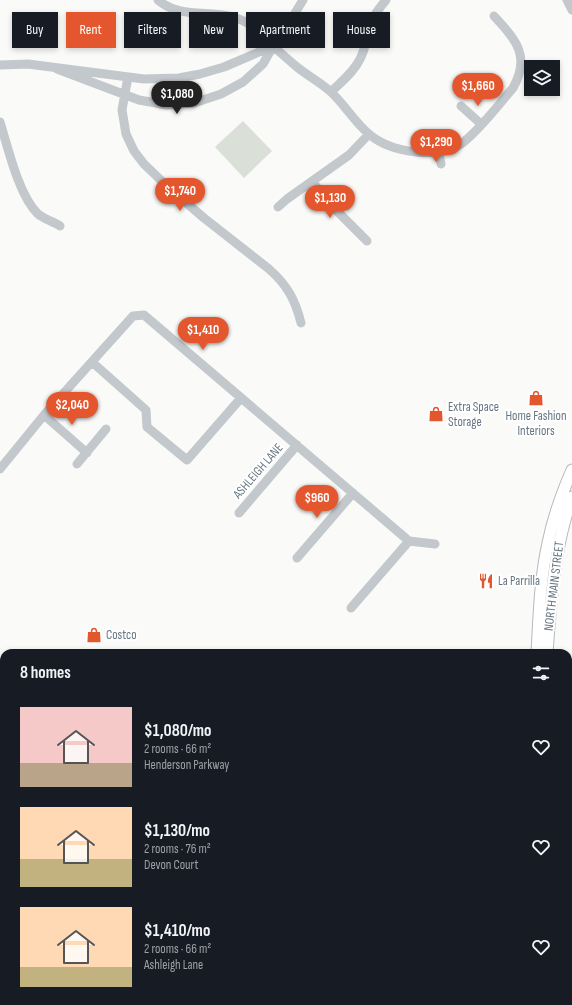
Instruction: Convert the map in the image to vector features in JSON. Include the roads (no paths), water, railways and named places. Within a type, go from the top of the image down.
[{"type":"main road","name":"NORTH MAIN STREET","points":[[536,649],[540,595],[548,542],[555,514],[572,470]]},
{"type":"main road","name":"NORTH MAIN STREET","points":[[547,649],[552,582],[563,524],[572,497]]},
{"type":"street","points":[[158,0],[175,9],[190,13],[215,13],[232,16],[246,22]]},
{"type":"street","points":[[296,12],[303,0]]},
{"type":"street","points":[[332,92],[354,69],[360,60],[365,49],[371,23],[378,8],[386,0]]},
{"type":"street","points":[[567,0],[572,10]]},
{"type":"street","points":[[275,48],[298,68],[313,77],[332,92],[369,134],[380,142],[393,147],[424,153],[439,153],[450,150],[461,144],[482,124],[513,88],[518,79],[521,68],[520,56],[516,43],[494,16]]},
{"type":"street","points":[[0,65],[28,64],[128,77],[160,79],[179,78],[224,67],[268,48]]},
{"type":"street","points":[[57,68],[139,100],[167,105],[194,103],[221,94],[243,82],[263,64],[272,48]]},
{"type":"street","points":[[128,77],[122,110],[126,134],[134,151],[144,164],[168,187],[279,278],[289,290],[296,305],[301,323]]},
{"type":"street","points":[[461,106],[482,124]]},
{"type":"street","points":[[0,122],[15,171],[22,188],[39,215],[60,226]]},
{"type":"street","points":[[278,207],[286,199],[349,156],[369,134]]},
{"type":"street","points":[[439,153],[441,164]]},
{"type":"street","points":[[312,181],[329,203],[367,241]]},
{"type":"street","name":"ASHLEIGH LANE","points":[[0,469],[44,415],[133,316],[144,315],[409,541]]},
{"type":"street","points":[[92,362],[146,410],[147,427],[187,460],[241,398]]},
{"type":"street","points":[[44,415],[86,453]]},
{"type":"street","points":[[77,464],[106,429]]},
{"type":"street","name":"ASHLEIGH LANE","points":[[239,513],[297,445]]},
{"type":"street","points":[[298,558],[353,493]]},
{"type":"street","points":[[351,608],[409,541],[435,544]]},
{"type":"place","name":"Home Fashion Interiors","points":[[536,398]]},
{"type":"place","name":"Extra Space Storage","points":[[436,414]]},
{"type":"place","name":"La Parrilla","points":[[486,581]]},
{"type":"place","name":"Costco","points":[[94,635]]}]
